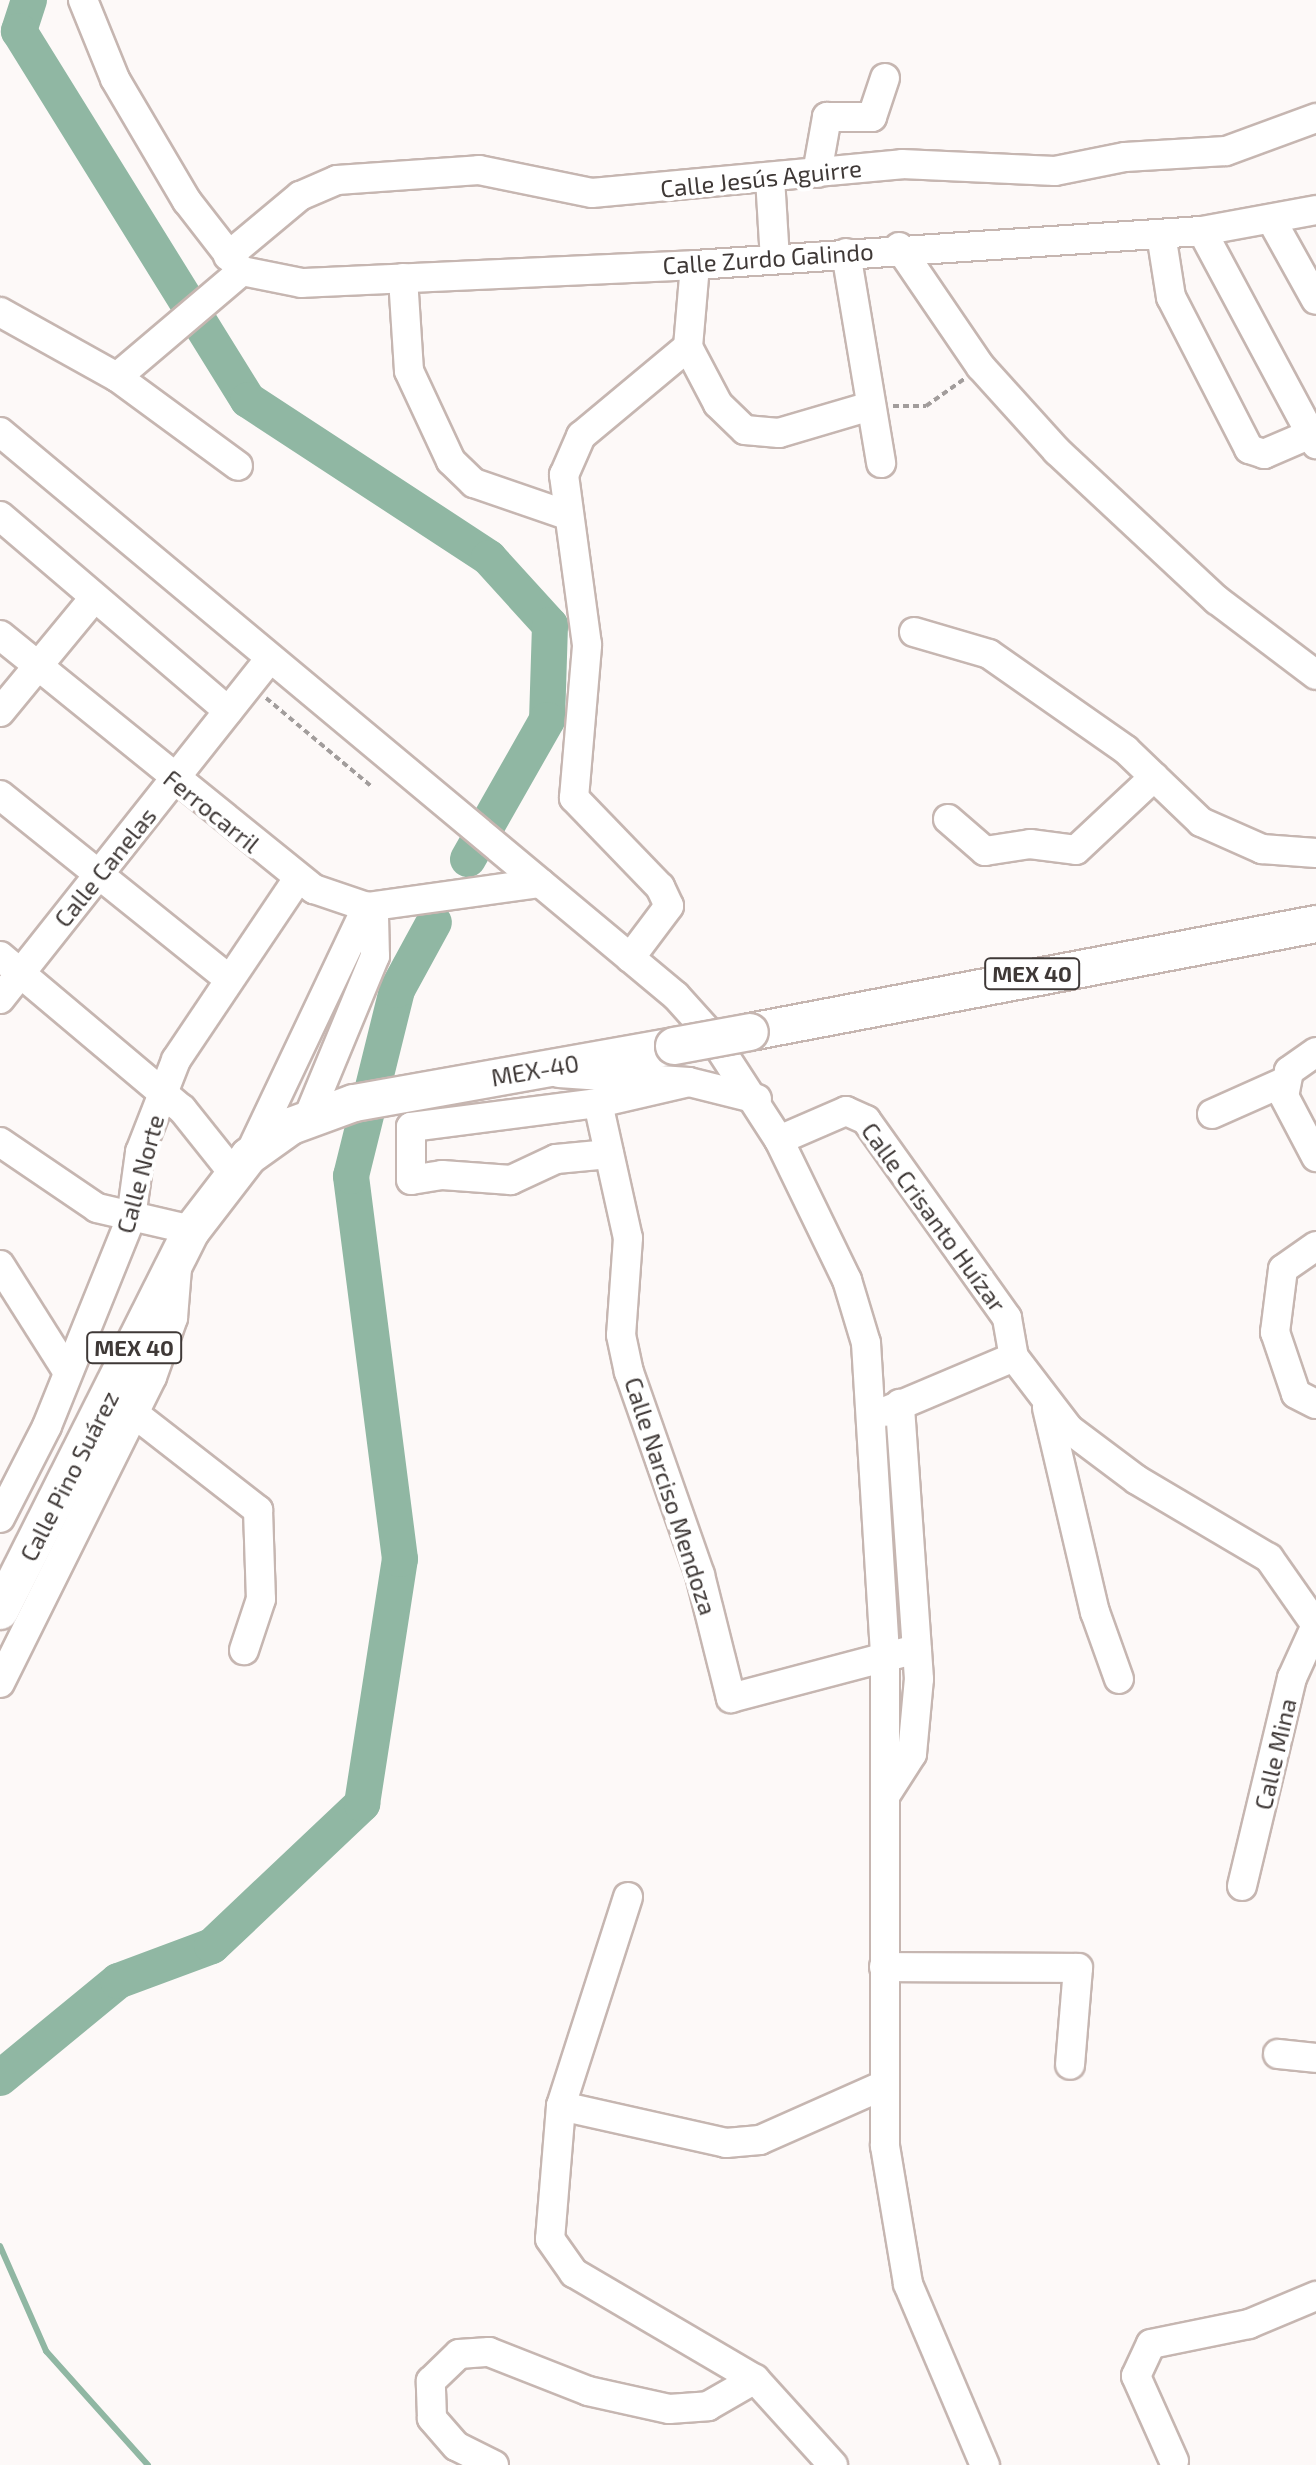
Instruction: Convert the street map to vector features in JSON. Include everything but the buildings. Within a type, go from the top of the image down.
[{"type":"main road","name":"MEX-40","points":[[308,1118],[396,1094],[750,1032],[1316,924]]},
{"type":"main road","name":"Calle Pino Suárez","points":[[0,1611],[185,1245],[241,1164],[308,1118]]},
{"type":"street","points":[[83,0],[115,79],[231,271]]},
{"type":"street","points":[[817,173],[827,117],[872,117],[885,78]]},
{"type":"street","name":"Calle Jesús Aguirre","points":[[117,377],[231,271],[300,196],[337,180],[479,170],[592,193],[902,164],[1055,171],[1125,157],[1191,157],[1316,118]]},
{"type":"street","points":[[770,178],[775,259]]},
{"type":"street","name":"Calle Zurdo Galindo","points":[[231,271],[283,283],[695,265],[899,247],[1202,231],[1272,221],[1316,210]]},
{"type":"street","points":[[1272,221],[1316,300]]},
{"type":"street","points":[[1161,234],[1171,297],[1256,454],[1313,439],[1202,231]]},
{"type":"street","points":[[899,247],[981,367],[1095,488],[1217,600],[1316,675]]},
{"type":"street","points":[[846,253],[881,463]]},
{"type":"street","points":[[695,265],[688,347],[718,404],[745,430],[779,433],[871,406]]},
{"type":"street","points":[[403,278],[409,371],[451,461],[474,483],[567,515]]},
{"type":"street","points":[[0,312],[117,377],[238,466]]},
{"type":"street","points":[[630,958],[669,906],[660,887],[574,798],[587,645],[564,475],[581,436],[688,347]]},
{"type":"street","points":[[0,432],[630,958],[711,1035],[757,1099],[779,1140],[855,1300],[872,1417],[885,1658],[887,1793],[882,2086],[891,2204],[908,2284],[985,2465]]},
{"type":"street","points":[[0,516],[228,711]]},
{"type":"street","points":[[0,712],[94,598]]},
{"type":"street","points":[[914,632],[989,654],[1154,777],[1184,810],[1242,842],[1316,853]]},
{"type":"street","name":"Ferrocarril","points":[[0,635],[297,880],[367,907],[540,883]]},
{"type":"street","name":"Calle Canelas","points":[[0,999],[10,965],[99,874],[269,659]]},
{"type":"street","points":[[948,819],[985,851],[1030,844],[1076,850],[1154,777]]},
{"type":"street","points":[[0,795],[226,977]]},
{"type":"street","name":"Calle Norte","points":[[0,1518],[47,1426],[65,1368],[131,1218],[140,1152],[162,1092],[226,977],[297,880]]},
{"type":"street","points":[[10,965],[162,1092],[241,1164],[367,907],[374,916],[375,956],[308,1118]]},
{"type":"street","points":[[1212,1114],[1284,1082],[1316,1052]]},
{"type":"street","points":[[547,1069],[689,1082],[757,1099]]},
{"type":"street","points":[[609,1154],[556,1159],[511,1180],[442,1175],[411,1180],[411,1127],[421,1120],[598,1103],[689,1082]]},
{"type":"street","points":[[1284,1082],[1288,1108],[1316,1157]]},
{"type":"street","name":"Calle Narciso Mendoza","points":[[598,1103],[628,1238],[621,1294],[626,1360],[700,1575],[731,1698],[917,1649]]},
{"type":"street","name":"Calle Crisanto Huízar","points":[[779,1140],[846,1111],[866,1120],[1007,1318],[1014,1357],[1046,1403],[1112,1464],[1269,1558],[1316,1625]]},
{"type":"street","points":[[0,1142],[78,1199],[131,1218],[185,1245],[173,1318],[136,1415],[0,1683]]},
{"type":"street","points":[[1316,1246],[1283,1269],[1275,1332],[1296,1394],[1316,1404]]},
{"type":"street","points":[[0,1265],[65,1368]]},
{"type":"street","points":[[872,1417],[1014,1357]]},
{"type":"street","points":[[1046,1403],[1095,1612],[1119,1679]]},
{"type":"street","points":[[887,1793],[902,1777],[917,1734],[917,1649],[900,1404]]},
{"type":"street","points":[[136,1415],[258,1510],[261,1599],[244,1650]]},
{"type":"street","points":[[879,1550],[910,1546]]},
{"type":"street","name":"Calle Mina","points":[[1242,1886],[1292,1678],[1316,1625]]},
{"type":"street","points":[[628,1897],[561,2106],[547,2218],[557,2256],[641,2315],[755,2379],[833,2465]]},
{"type":"street","points":[[884,1967],[1078,1968],[1070,2065]]},
{"type":"street","points":[[1278,2054],[1316,2058]]},
{"type":"street","points":[[561,2106],[726,2143],[760,2140],[882,2086]]},
{"type":"street","points":[[1174,2461],[1136,2376],[1151,2344],[1190,2332],[1249,2324],[1316,2296]]},
{"type":"street","points":[[494,2465],[456,2446],[432,2418],[431,2381],[459,2354],[489,2352],[588,2391],[669,2409],[708,2406],[755,2379]]},
{"type":"path","points":[[871,406],[926,406],[981,367]]},
{"type":"path","points":[[249,684],[371,786]]},
{"type":"waterway","points":[[29,0],[19,31],[248,400],[489,558],[550,625],[547,720],[468,859]]},
{"type":"waterway","points":[[0,2078],[118,1981],[212,1946],[362,1804],[400,1559],[351,1176],[397,990],[434,922]]},
{"type":"waterway","points":[[0,2246],[46,2351],[148,2465]]}]
